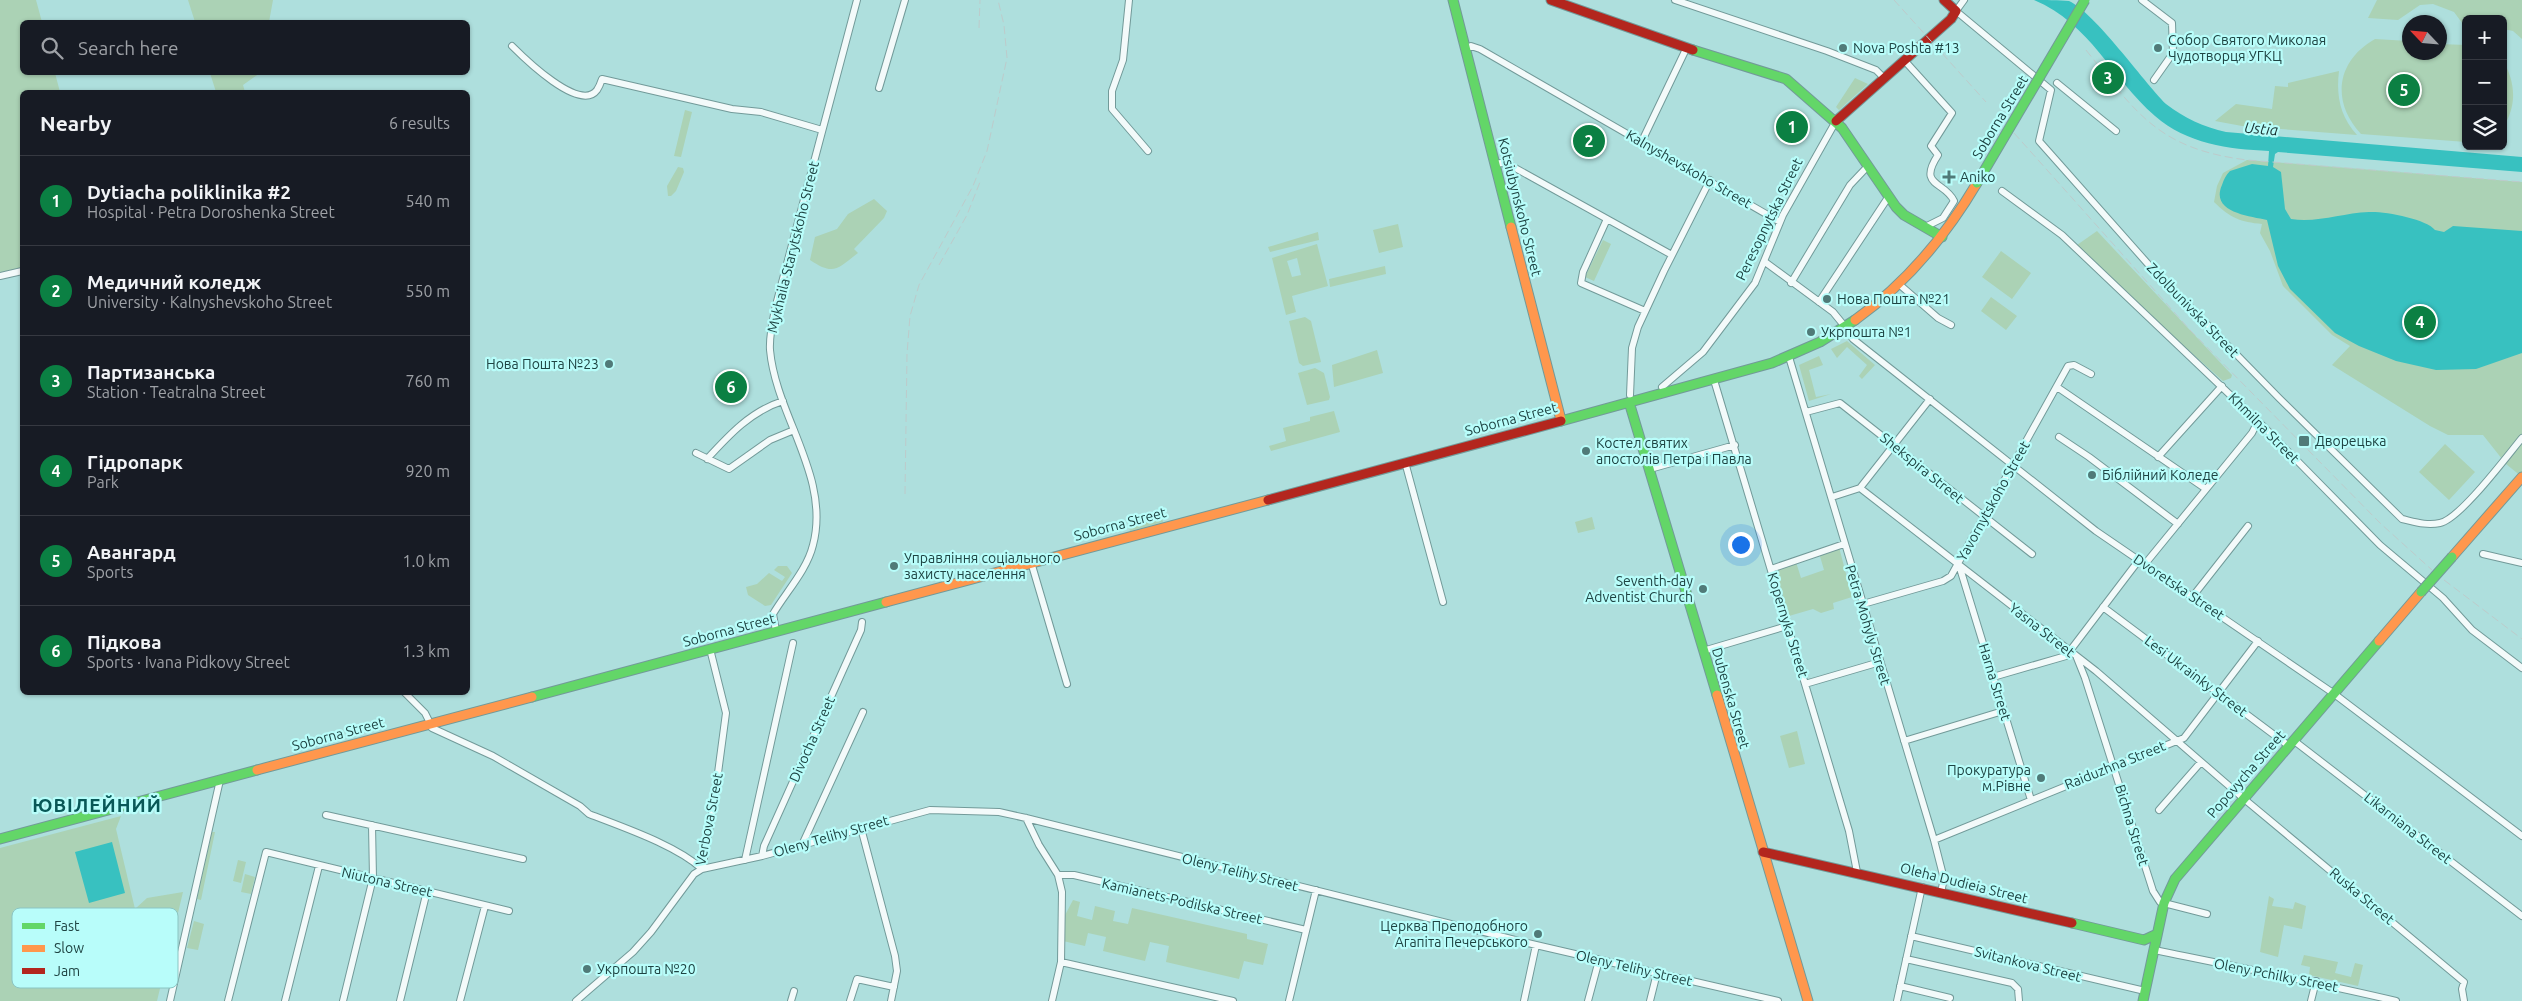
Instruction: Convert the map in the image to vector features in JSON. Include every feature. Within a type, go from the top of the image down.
[{"type":"main road","name":"Kotsiubynskoho Street","points":[[1453,0],[1561,420]]},
{"type":"main road","points":[[1551,0],[1569,3],[1686,47],[1786,79],[1836,122],[1904,215],[1942,237]]},
{"type":"main road","points":[[1944,0],[1956,11]]},
{"type":"main road","name":"Soborna Street","points":[[0,839],[431,726],[776,631],[1561,420],[1629,398],[1714,380],[1789,357],[1843,326],[1900,285],[1942,237],[1977,184],[2085,0]]},
{"type":"main road","name":"Peresopnytska Street","points":[[1836,122],[1947,22],[1956,11]]},
{"type":"main road","name":"Dubenska Street","points":[[1629,398],[1806,1001]]},
{"type":"main road","name":"Popovycha Street","points":[[2143,1001],[2156,950],[2157,934],[2164,903],[2174,879],[2333,693],[2522,477]]},
{"type":"main road","name":"Oleha Dudieia Street","points":[[1763,852],[1922,887],[2136,940],[2144,940],[2157,934]]},
{"type":"street","name":"Mykhaila Starytskoho Street","points":[[776,631],[773,614],[810,553],[815,532],[816,496],[776,380],[770,350],[774,314],[857,0]]},
{"type":"street","points":[[879,88],[905,0]]},
{"type":"street","points":[[1129,0],[1123,60],[1110,100],[1112,108],[1148,151]]},
{"type":"street","points":[[1675,0],[1827,51],[1876,70],[1884,78]]},
{"type":"street","name":"Peresopnytska Street","points":[[1956,11],[1964,0]]},
{"type":"street","points":[[2142,0],[2172,24],[2173,53],[2154,80]]},
{"type":"street","name":"Zdolbunivska Street","points":[[1956,11],[2050,90],[2039,141],[2148,264],[2279,398],[2402,519],[2419,524],[2442,523],[2460,510],[2522,438]]},
{"type":"street","points":[[512,46],[532,68],[551,81],[582,95],[592,94],[597,90],[602,79],[732,109],[761,112],[822,130]]},
{"type":"street","name":"Kalnyshevskoho Street","points":[[1466,48],[1471,46],[1480,49],[1780,222]]},
{"type":"street","points":[[1642,141],[1686,47]]},
{"type":"street","points":[[1904,60],[1952,113],[1931,146],[1938,155],[1932,164],[1930,174],[1936,185],[1952,196],[1954,201],[1943,218],[1925,227]]},
{"type":"street","points":[[2057,83],[2116,131]]},
{"type":"street","name":"Peresopnytska Street","points":[[1662,387],[1694,360],[1716,337],[1755,283],[1780,222],[1803,176],[1836,122]]},
{"type":"street","points":[[1495,164],[1502,162],[1508,164],[1672,255]]},
{"type":"street","points":[[1792,283],[1850,185],[1868,166]]},
{"type":"street","points":[[1629,398],[1632,348],[1645,311],[1710,180]]},
{"type":"street","name":"Khmilna Street","points":[[2002,191],[2062,235],[2258,421],[2380,545],[2443,598],[2472,630],[2522,668]]},
{"type":"street","points":[[1819,302],[1889,196]]},
{"type":"street","points":[[1607,219],[1583,272],[1581,283],[1645,311]]},
{"type":"street","name":"Dvoretska Street","points":[[1765,262],[1833,312],[1853,339],[2096,532],[2333,693],[2522,836]]},
{"type":"street","points":[[0,276],[20,271]]},
{"type":"street","points":[[1900,285],[1938,318],[1951,325]]},
{"type":"street","name":"Petra Mohyly Street","points":[[1789,357],[1934,840],[1944,880],[1941,892]]},
{"type":"street","name":"Yavornytskoho Street","points":[[1862,604],[1943,581],[1951,576],[1959,565],[2012,465],[2068,366],[2074,365],[2091,374]]},
{"type":"street","name":"Kopernyka Street","points":[[1714,380],[1849,831],[1857,872]]},
{"type":"street","points":[[2158,457],[2222,386]]},
{"type":"street","points":[[2057,387],[2206,489]]},
{"type":"street","points":[[1832,497],[1860,488],[1930,399]]},
{"type":"street","points":[[707,459],[748,418],[760,410],[782,401]]},
{"type":"street","name":"Shekspira Street","points":[[1806,412],[1840,403],[2032,554]]},
{"type":"street","points":[[1994,677],[2066,656],[2103,607],[2178,524],[2252,433],[2258,421]]},
{"type":"street","points":[[696,453],[729,468],[770,440],[794,430]]},
{"type":"street","points":[[2059,437],[2089,457],[2178,524]]},
{"type":"street","points":[[1650,469],[1735,445]]},
{"type":"street","points":[[1405,462],[1443,602]]},
{"type":"street","name":"Yasna Street","points":[[1860,488],[2096,671],[2243,798]]},
{"type":"street","points":[[2192,596],[2248,526]]},
{"type":"street","points":[[1770,569],[1844,544]]},
{"type":"street","points":[[2483,554],[2522,563]]},
{"type":"street","points":[[1031,562],[1067,684]]},
{"type":"street","name":"Harna Street","points":[[1959,565],[2031,800]]},
{"type":"street","name":"Lesi Ukrainky Street","points":[[2103,607],[2291,743]]},
{"type":"street","name":"Divocha Street","points":[[762,856],[764,846],[861,630],[862,622]]},
{"type":"street","points":[[1703,651],[1787,626]]},
{"type":"street","name":"Raiduzhna Street","points":[[1934,840],[2184,738],[2258,641]]},
{"type":"street","points":[[746,860],[793,643]]},
{"type":"street","name":"Verbova Street","points":[[576,1001],[633,952],[651,932],[694,874],[702,869],[714,803],[726,713],[710,649]]},
{"type":"street","name":"Bichna Street","points":[[2076,657],[2114,765],[2153,891],[2160,902],[2164,903]]},
{"type":"street","points":[[1806,684],[1880,662]]},
{"type":"street","points":[[407,695],[425,713],[431,726],[493,756],[580,806],[588,814],[660,844],[690,859],[702,869]]},
{"type":"street","points":[[1904,741],[2003,711]]},
{"type":"street","points":[[802,846],[863,712]]},
{"type":"street","name":"Likarniana Street","points":[[2291,743],[2522,916]]},
{"type":"street","points":[[2159,810],[2201,762]]},
{"type":"street","points":[[178,966],[220,780]]},
{"type":"street","name":"Ruska Street","points":[[2243,798],[2464,982],[2462,989],[2464,1001]]},
{"type":"street","name":"Oleny Telihy Street","points":[[702,869],[802,846],[930,810],[999,812],[1536,945],[1778,1001]]},
{"type":"street","points":[[326,815],[523,859]]},
{"type":"street","points":[[1026,818],[1058,875],[1062,892],[1061,962],[1052,1001]]},
{"type":"street","points":[[343,1001],[373,878],[372,825]]},
{"type":"street","points":[[861,828],[895,956],[897,971],[891,1001]]},
{"type":"street","name":"Niutona Street","points":[[228,1001],[266,852],[509,911]]},
{"type":"street","points":[[285,1001],[319,866]]},
{"type":"street","name":"Kamianets-Podilska Street","points":[[1058,875],[1074,875],[1306,930]]},
{"type":"street","points":[[1897,1001],[1922,887]]},
{"type":"street","points":[[1289,1001],[1316,890]]},
{"type":"street","points":[[400,1001],[427,891]]},
{"type":"street","points":[[2164,903],[2207,914]]},
{"type":"street","points":[[460,1001],[485,906]]},
{"type":"street","name":"Svitankova Street","points":[[1911,936],[2145,991]]},
{"type":"street","points":[[1524,1001],[1536,945]]},
{"type":"street","name":"Oleny Pchilky Street","points":[[2156,950],[2279,976],[2316,981],[2396,1001]]},
{"type":"street","points":[[1906,959],[2012,983],[2018,989],[2019,1001]]},
{"type":"street","points":[[1588,1001],[1599,960]]},
{"type":"street","points":[[1061,962],[1233,1001]]},
{"type":"street","points":[[1650,1001],[1657,973]]},
{"type":"street","points":[[850,1001],[854,983],[860,979],[894,987]]},
{"type":"street","points":[[2311,1001],[2316,981]]},
{"type":"street","points":[[1900,986],[1950,998]]},
{"type":"street","points":[[170,1001],[173,988]]},
{"type":"street","points":[[791,1001],[794,991]]},
{"type":"green space","points":[[0,0],[36,0],[41,20],[20,20],[20,75],[56,75],[59,90],[20,90],[20,271],[0,276]]},
{"type":"green space","points":[[188,0],[273,0],[269,20],[194,20]]},
{"type":"green space","points":[[2377,0],[2522,0],[2522,39],[2513,31],[2507,30],[2507,15],[2462,15],[2462,23],[2454,12],[2433,4],[2420,5],[2405,15],[2402,15],[2398,20],[2368,18]]},
{"type":"green space","points":[[2375,39],[2402,41],[2402,60],[2447,60],[2447,44],[2462,45],[2462,142],[2361,134],[2351,122],[2345,109],[2342,83],[2352,59],[2362,48]]},
{"type":"green space","points":[[2507,69],[2513,94],[2513,103],[2507,121]]},
{"type":"green space","points":[[2339,71],[2338,89],[2340,105],[2351,128],[2357,135],[2242,126],[2215,121],[2236,104],[2272,109],[2275,86],[2288,87],[2288,83]]},
{"type":"green space","points":[[211,75],[257,75],[243,85],[244,90],[215,90]]},
{"type":"green space","points":[[1855,78],[1868,84],[1839,110],[1836,107]]},
{"type":"green space","points":[[685,110],[692,112],[681,157],[674,156]]},
{"type":"green space","points":[[2247,160],[2522,182],[2522,477],[2506,464],[2483,435],[2448,435],[2430,426],[2332,365],[2350,346],[2332,335],[2283,286],[2270,251],[2260,233],[2262,224],[2236,218],[2225,212],[2214,202],[2217,186],[2223,173]]},
{"type":"green space","points":[[678,167],[683,168],[684,172],[676,191],[671,196],[668,196],[667,186]]},
{"type":"green space","points":[[874,199],[887,211],[884,218],[854,249],[858,253],[840,266],[830,269],[810,260],[815,237],[837,229],[848,214]]},
{"type":"green space","points":[[1398,224],[1403,247],[1379,253],[1373,230]]},
{"type":"green space","points":[[2097,231],[2232,375],[2231,378],[2223,381],[2117,286],[2077,245]]},
{"type":"green space","points":[[1318,232],[1319,240],[1270,252],[1268,247]]},
{"type":"green space","points":[[1603,240],[1611,244],[1594,281],[1585,277]]},
{"type":"green space","points":[[1317,244],[1328,286],[1292,296],[1296,312],[1286,315],[1272,258]],"holes":[[[1297,258],[1301,275],[1292,277],[1287,261]]]},
{"type":"green space","points":[[2001,251],[2031,273],[2012,299],[1982,277]]},
{"type":"green space","points":[[1385,266],[1386,274],[1330,287],[1329,279]]},
{"type":"green space","points":[[1991,297],[2017,316],[2006,330],[1981,311]]},
{"type":"green space","points":[[1305,317],[1311,321],[1321,362],[1303,366],[1299,363],[1289,321]]},
{"type":"green space","points":[[1847,341],[1875,365],[1862,379],[1859,376],[1867,365],[1847,347],[1837,358],[1831,349]]},
{"type":"green space","points":[[1377,350],[1383,373],[1334,387],[1332,365]]},
{"type":"green space","points":[[1819,356],[1823,365],[1809,370],[1816,397],[1831,394],[1809,401],[1799,365]]},
{"type":"green space","points":[[1315,368],[1324,373],[1330,397],[1329,400],[1307,405],[1298,373]]},
{"type":"green space","points":[[1334,411],[1340,432],[1271,451],[1269,446],[1286,441],[1283,428],[1310,421],[1310,417]]},
{"type":"green space","points":[[2445,444],[2475,472],[2449,500],[2419,472]]},
{"type":"green space","points":[[1161,515],[1163,522],[1130,531],[1128,524]]},
{"type":"green space","points":[[1592,517],[1595,529],[1578,533],[1575,522]]},
{"type":"green space","points":[[1839,547],[1852,597],[1833,603],[1834,609],[1821,613],[1813,609],[1789,616],[1775,569],[1796,562],[1801,578],[1824,570],[1819,553]]},
{"type":"green space","points":[[778,566],[787,566],[792,573],[771,605],[765,606],[748,595],[746,587],[757,584],[769,573],[782,581],[785,577],[774,570]]},
{"type":"green space","points":[[1797,731],[1805,764],[1789,768],[1780,736]]},
{"type":"green space","points":[[121,816],[116,829],[135,908],[12,908],[12,988],[160,988],[157,1001],[0,1001],[0,848]]},
{"type":"green space","points":[[212,832],[215,832],[201,900],[197,899]]},
{"type":"green space","points":[[238,860],[246,862],[241,883],[233,881]]},
{"type":"green space","points":[[245,874],[255,877],[251,894],[241,892]]},
{"type":"green space","points":[[183,892],[178,913],[178,908],[136,908],[147,898]]},
{"type":"green space","points":[[2269,896],[2274,899],[2272,906],[2293,909],[2295,902],[2306,906],[2302,929],[2284,925],[2278,957],[2260,952]]},
{"type":"green space","points":[[1073,900],[1080,902],[1077,916],[1092,920],[1095,906],[1115,911],[1113,921],[1128,924],[1132,908],[1247,934],[1247,939],[1268,944],[1263,965],[1244,961],[1239,979],[1166,962],[1169,946],[1150,942],[1145,961],[1103,951],[1106,937],[1088,933],[1085,946],[1063,941],[1064,917]]},
{"type":"green space","points":[[194,921],[204,924],[198,950],[187,948]]},
{"type":"green space","points":[[2304,955],[2338,962],[2335,973],[2351,977],[2355,963],[2363,965],[2358,986],[2309,975],[2310,967],[2301,965]]},
{"type":"water","points":[[2034,0],[2069,1],[2080,8],[2105,33],[2166,104],[2187,118],[2210,127],[2226,132],[2522,157],[2522,172],[2278,152],[2275,154],[2273,167],[2281,172],[2285,209],[2291,219],[2311,220],[2376,212],[2415,219],[2435,230],[2444,232],[2453,226],[2522,231],[2522,353],[2476,369],[2436,370],[2396,361],[2359,346],[2335,333],[2290,289],[2278,266],[2267,220],[2233,211],[2221,201],[2222,185],[2230,171],[2252,164],[2268,166],[2269,151],[2238,149],[2209,143],[2194,139],[2167,125],[2140,101],[2086,37],[2054,10]]},
{"type":"water","points":[[112,842],[125,893],[89,903],[75,852]]},
{"type":"railway","points":[[979,28],[980,0]]},
{"type":"railway","points":[[905,494],[907,354],[910,316],[919,285],[973,186],[987,151],[1007,58],[1004,25],[998,0]]},
{"type":"railway","points":[[1894,0],[1986,102]]},
{"type":"railway","points":[[2086,50],[2120,93],[2153,125],[2171,137],[2192,147],[2217,155],[2247,160],[2522,182]]},
{"type":"railway","points":[[2014,133],[2190,330],[2380,523],[2432,570]]},
{"type":"railway","points":[[939,265],[967,215],[980,182]]},
{"type":"railway","points":[[2444,580],[2522,639]]},
{"type":"traffic: fast","points":[[1453,0],[1511,227]]},
{"type":"traffic: fast","points":[[1977,183],[2085,0]]},
{"type":"traffic: fast","points":[[1693,50],[1786,79],[1842,128],[1896,207],[1904,215],[1942,237]]},
{"type":"traffic: fast","points":[[1561,421],[1772,363],[1820,342],[1855,320]]},
{"type":"traffic: fast","points":[[1629,402],[1717,695]]},
{"type":"traffic: fast","points":[[2421,592],[2452,557]]},
{"type":"traffic: fast","points":[[532,697],[886,602]]},
{"type":"traffic: fast","points":[[2143,1001],[2164,903],[2175,879],[2379,641]]},
{"type":"traffic: fast","points":[[0,839],[257,770]]},
{"type":"traffic: fast","points":[[2072,923],[2144,940],[2157,934]]},
{"type":"traffic: slow","points":[[1855,320],[1892,291],[1924,258],[1952,222],[1977,183]]},
{"type":"traffic: slow","points":[[1511,227],[1561,420]]},
{"type":"traffic: slow","points":[[2452,557],[2522,477]]},
{"type":"traffic: slow","points":[[886,602],[1268,500]]},
{"type":"traffic: slow","points":[[2379,641],[2421,592]]},
{"type":"traffic: slow","points":[[1717,695],[1808,1001]]},
{"type":"traffic: slow","points":[[257,770],[532,697]]},
{"type":"traffic: jam","points":[[1551,0],[1693,50]]},
{"type":"traffic: jam","points":[[1836,121],[1951,19],[1956,11],[1944,0]]},
{"type":"traffic: jam","points":[[1268,500],[1561,421]]},
{"type":"traffic: jam","points":[[1763,852],[2072,923]]},
{"type":"place","name":"Nova Poshta #13","points":[[1843,48]]},
{"type":"place","name":"Собор Святого Миколая Чудотворця УГКЦ","points":[[2158,48]]},
{"type":"place","name":"Партизанська","points":[[2108,78]]},
{"type":"place","name":"Авангард","points":[[2404,90]]},
{"type":"place","name":"Dytiacha poliklinika #2","points":[[1792,127]]},
{"type":"place","name":"Медичний коледж","points":[[1589,141]]},
{"type":"place","name":"Aniko","points":[[1949,177]]},
{"type":"place","name":"Нова Пошта №21","points":[[1827,299]]},
{"type":"place","name":"Гідропарк","points":[[2420,322]]},
{"type":"place","name":"Укрпошта №1","points":[[1811,332]]},
{"type":"place","name":"Нова Пошта №23","points":[[609,364]]},
{"type":"place","name":"Підкова","points":[[731,387]]},
{"type":"place","name":"Дворецька","points":[[2304,441]]},
{"type":"place","name":"Костел святих апостолів Петра і Павла","points":[[1586,451]]},
{"type":"place","name":"Біблійний Коледе","points":[[2092,475]]},
{"type":"place","name":"Управління соціального захисту населення","points":[[894,566]]},
{"type":"place","name":"Seventh-day Adventist Church","points":[[1703,589]]},
{"type":"place","name":"Прокуратура м.Рівне","points":[[2041,778]]},
{"type":"place","name":"Церква Преподобного Агапіта Печерського","points":[[1538,934]]},
{"type":"place","name":"Укрпошта №20","points":[[587,969]]},
{"type":"district","name":"ЮВІЛЕЙНИЙ","points":[[97,805]]},
{"type":"water label","name":"Ustia","points":[[2261,129]]}]
